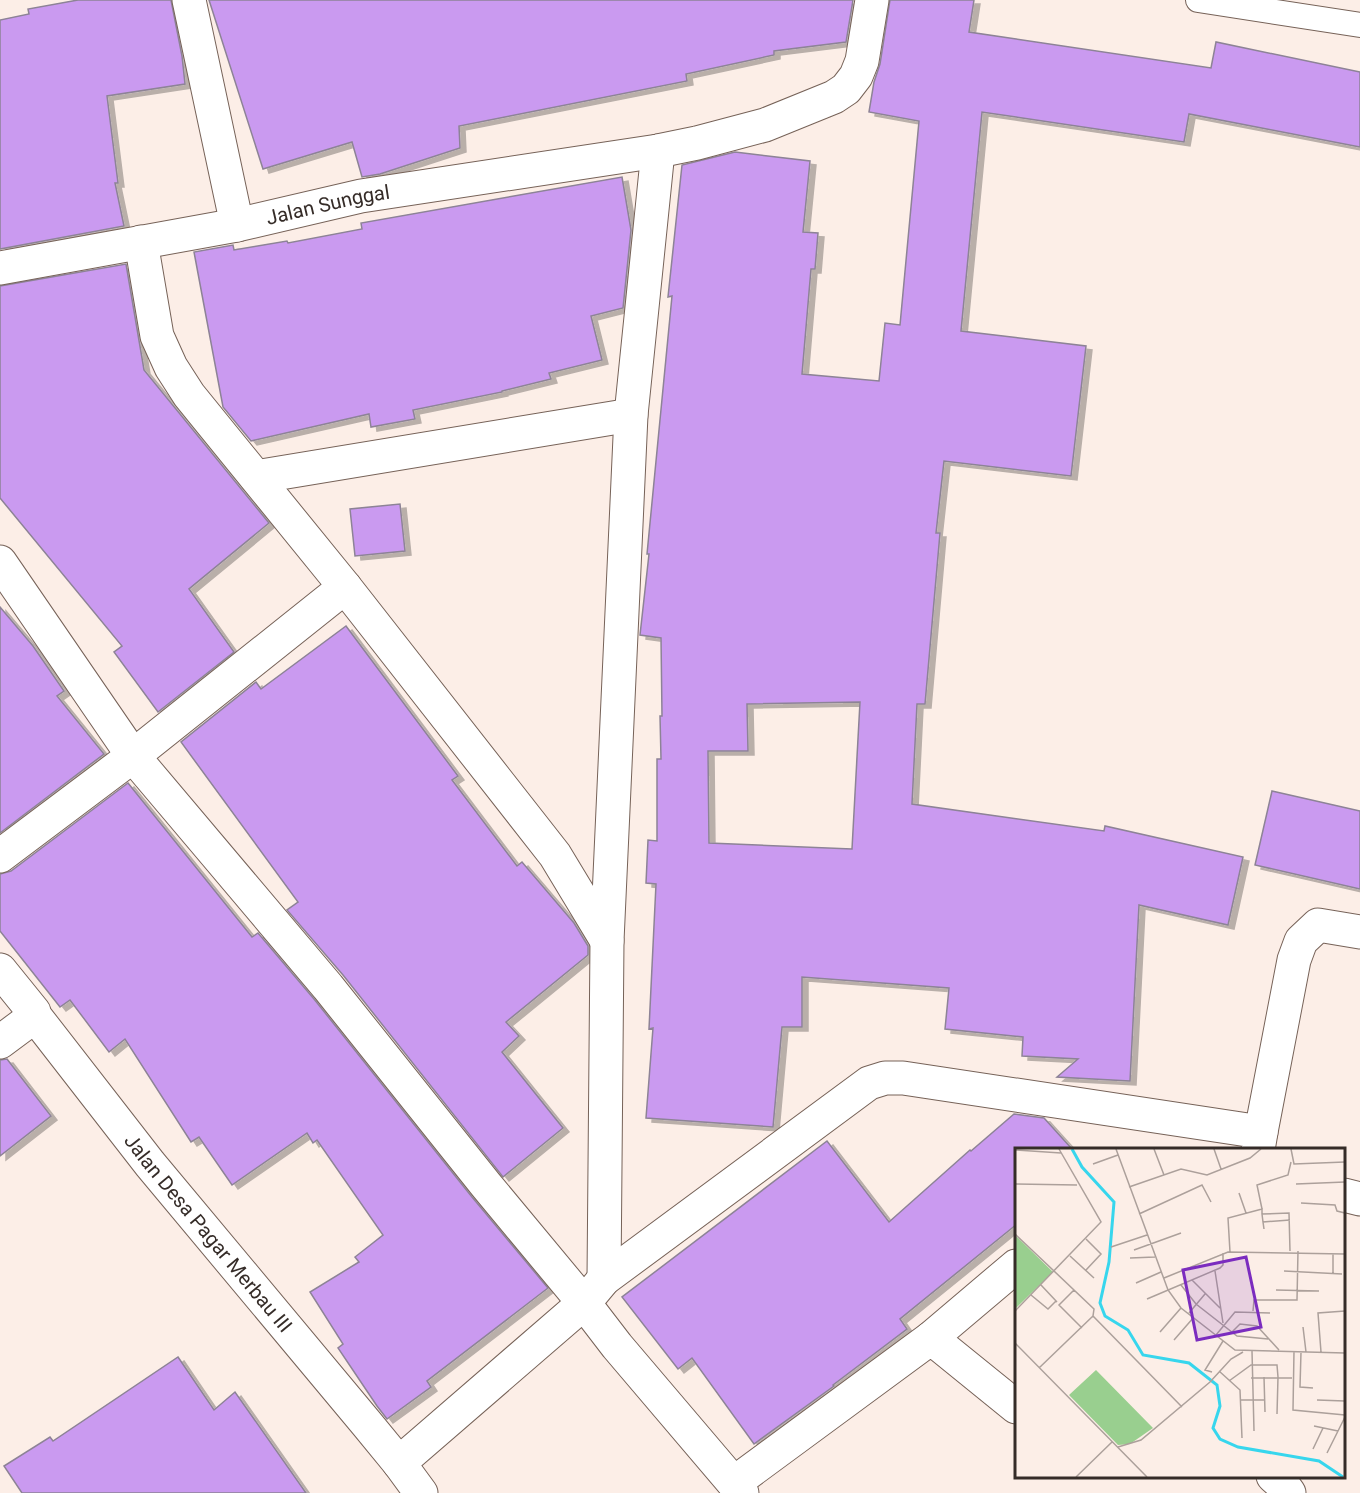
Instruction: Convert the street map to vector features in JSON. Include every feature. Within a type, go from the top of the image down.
[{"type":"street","points":[[189,0],[237,225]]},
{"type":"street","name":"Jalan Sunggal","points":[[0,268],[237,225],[361,196],[658,151],[765,125],[834,97],[846,89],[856,76],[862,60],[873,0]]},
{"type":"street","points":[[594,1291],[631,416],[658,151]]},
{"type":"street","points":[[141,242],[157,336],[171,367],[189,395],[345,586],[555,855],[607,941]]},
{"type":"street","points":[[256,477],[631,416]]},
{"type":"street","points":[[0,562],[133,756],[328,987],[486,1185],[594,1291],[616,1346],[738,1488],[931,1338],[1015,1268]]},
{"type":"street","points":[[0,856],[133,756],[345,586]]},
{"type":"street","points":[[399,1463],[594,1291],[869,1083],[885,1078],[903,1078],[1260,1141],[1294,960],[1301,941],[1318,925],[1360,932]]},
{"type":"street","name":"Jalan Desa Pagar Merbau III","points":[[0,970],[150,1164],[399,1463],[421,1493]]},
{"type":"street","points":[[0,1041],[35,1016]]},
{"type":"street","points":[[1345,1195],[1360,1199]]},
{"type":"street","points":[[931,1338],[1015,1405]]},
{"type":"street","points":[[1275,1478],[1289,1493]]},
{"type":"lane","points":[[1198,0],[1360,25]]},
{"type":"building","points":[[78,0],[171,0],[185,84],[107,96],[118,183],[115,183],[124,226],[0,249],[0,20],[29,14],[28,9]]},
{"type":"building","points":[[209,0],[853,0],[846,42],[774,51],[774,55],[686,74],[687,81],[459,126],[460,148],[380,174],[362,177],[352,142],[263,169]]},
{"type":"building","points":[[890,0],[974,0],[969,32],[1211,68],[1216,42],[1360,72],[1360,147],[1189,114],[1184,142],[982,112],[961,331],[1086,346],[1071,476],[944,461],[936,533],[940,533],[925,704],[917,704],[912,804],[1104,831],[1105,826],[1243,857],[1228,925],[1139,905],[1130,1081],[1057,1077],[1078,1059],[1022,1056],[1023,1037],[945,1029],[949,988],[802,977],[802,1027],[782,1027],[773,1127],[646,1118],[653,1028],[649,1029],[656,884],[646,883],[648,840],[657,841],[657,759],[661,759],[660,716],[662,716],[661,638],[640,635],[672,296],[668,297],[682,165],[735,152],[810,161],[803,232],[818,233],[815,269],[811,269],[802,374],[879,381],[885,323],[900,325],[919,121],[869,112],[874,82],[880,64]],"holes":[[[860,702],[852,849],[709,843],[708,751],[748,751],[747,704]]]},
{"type":"building","points":[[622,177],[631,230],[623,308],[591,316],[602,360],[549,373],[551,379],[502,392],[413,410],[415,419],[371,427],[369,414],[251,441],[223,407],[194,252],[233,245],[234,250],[287,241],[288,243],[362,229],[361,223]]},
{"type":"building","points":[[126,264],[144,370],[269,523],[189,589],[234,652],[158,712],[114,652],[122,646],[0,498],[0,286]]},
{"type":"building","points":[[400,504],[405,551],[355,556],[350,509]]},
{"type":"building","points":[[0,607],[33,646],[64,691],[57,696],[104,754],[0,833]]},
{"type":"building","points":[[346,626],[458,776],[452,780],[517,866],[522,862],[574,923],[588,946],[588,955],[506,1022],[519,1036],[502,1052],[563,1128],[503,1177],[343,975],[287,910],[298,902],[181,742],[256,682],[261,689]]},
{"type":"building","points":[[128,783],[252,937],[258,933],[314,999],[472,1197],[548,1288],[427,1381],[431,1387],[387,1419],[338,1348],[343,1344],[310,1292],[359,1262],[355,1257],[383,1235],[317,1140],[313,1143],[307,1133],[232,1185],[199,1137],[191,1142],[125,1039],[109,1052],[70,1000],[60,1007],[0,931],[0,874],[11,871]]},
{"type":"building","points":[[1272,791],[1360,811],[1360,889],[1255,865]]},
{"type":"building","points":[[7,1059],[51,1116],[0,1156],[0,1060]]},
{"type":"building","points":[[1014,1114],[1044,1118],[1071,1148],[1015,1148],[1015,1226],[900,1319],[907,1329],[754,1444],[692,1358],[678,1369],[622,1297],[827,1141],[889,1222]]},
{"type":"building","points":[[178,1357],[214,1410],[235,1392],[306,1493],[22,1493],[4,1466],[50,1437],[53,1441]]}]
